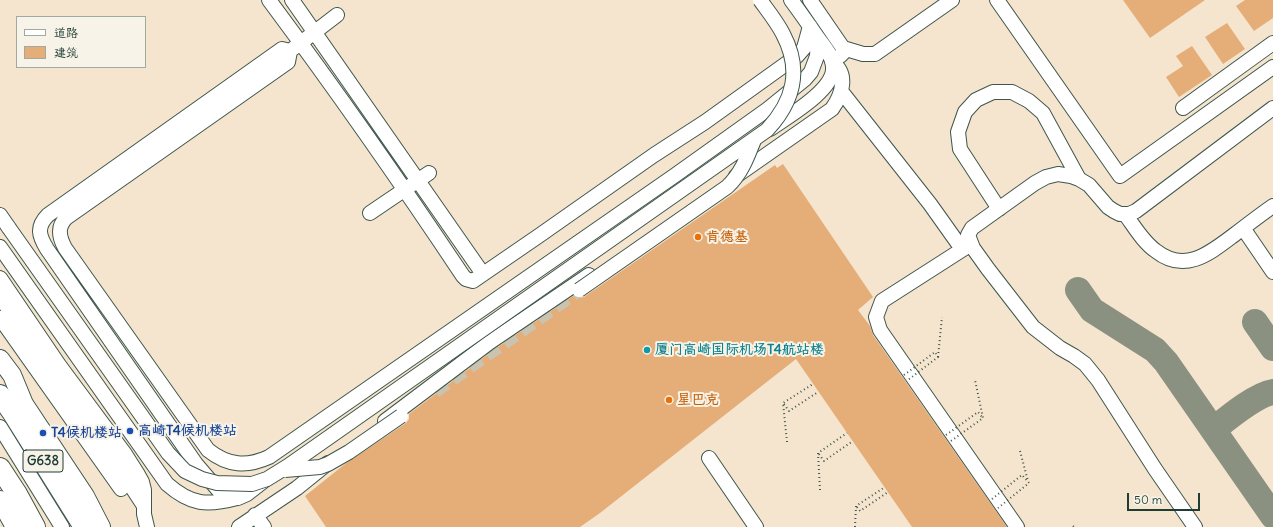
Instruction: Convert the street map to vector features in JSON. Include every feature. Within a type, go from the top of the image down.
[{"type":"highway","name":"G638","points":[[0,395],[84,527]]},
{"type":"highway","name":"G638","points":[[0,468],[17,494],[35,527]]},
{"type":"main road","points":[[0,359],[12,375],[12,415],[85,496],[101,527]]},
{"type":"main road","points":[[0,500],[15,527]]},
{"type":"street","points":[[269,0],[295,47],[406,190],[463,276],[466,279],[473,280],[545,232],[654,155],[712,117],[797,56],[804,48],[810,26]]},
{"type":"street","points":[[292,0],[424,177],[483,274]]},
{"type":"street","points":[[0,215],[168,453],[185,471],[202,479],[217,483],[252,484],[267,479],[282,470],[767,130],[778,118],[787,104],[793,78],[792,59],[788,44],[782,32],[760,0]]},
{"type":"street","points":[[0,247],[167,484],[181,495],[204,503],[214,503],[238,498],[247,494],[299,452],[815,97],[828,83],[833,72],[832,61],[827,50],[791,0]]},
{"type":"street","points":[[810,0],[843,48],[844,51],[842,55],[832,61]]},
{"type":"street","points":[[843,48],[863,54],[874,54],[952,0]]},
{"type":"street","points":[[997,0],[1120,176],[1273,67]]},
{"type":"street","points":[[337,15],[295,47],[288,62],[66,218],[62,222],[59,231],[65,248],[208,450],[216,457],[238,464],[249,464],[269,457],[674,176],[768,108],[805,79],[811,72],[817,56],[818,38]]},
{"type":"street","points":[[1183,108],[1273,43]]},
{"type":"street","points":[[238,498],[226,497],[196,464],[47,249],[41,238],[40,229],[41,224],[48,215],[282,49],[295,47]]},
{"type":"street","points":[[239,527],[297,488],[490,342],[825,115],[835,104],[841,91],[841,71],[832,61]]},
{"type":"street","points":[[841,91],[930,204],[988,269],[1033,327],[1060,348],[1085,364],[1098,380],[1152,466],[1195,527]]},
{"type":"street","points":[[999,209],[960,149],[958,132],[965,112],[976,100],[993,92],[1012,92],[1029,101],[1043,113],[1079,179]]},
{"type":"street","points":[[967,247],[968,235],[972,228],[1035,183],[1046,177],[1058,174],[1079,179],[1089,185],[1108,207],[1120,214],[1129,214],[1136,211],[1273,108]]},
{"type":"street","points":[[579,290],[727,187],[734,180],[741,169],[754,140]]},
{"type":"street","points":[[370,213],[424,177]]},
{"type":"street","points":[[1125,214],[1149,246],[1173,261],[1191,260],[1209,254],[1273,206]]},
{"type":"street","points":[[1243,228],[1273,272]]},
{"type":"street","points":[[470,292],[537,246],[545,232]]},
{"type":"street","points":[[967,247],[882,302],[876,317],[880,330],[1017,527]]},
{"type":"street","points":[[0,278],[59,365],[125,454],[137,473],[144,490],[144,514],[146,525]]},
{"type":"street","points":[[0,298],[114,460],[144,506]]},
{"type":"street","points":[[0,318],[146,525]]},
{"type":"street","points":[[12,415],[33,480],[62,527]]},
{"type":"street","points":[[282,470],[320,467],[328,464],[349,452],[400,416]]},
{"type":"street","points":[[709,458],[756,527]]},
{"type":"street","points":[[255,515],[264,527]]},
{"type":"path","points":[[908,380],[938,357],[942,317]]},
{"type":"path","points":[[904,375],[935,352],[938,357]]},
{"type":"path","points":[[975,380],[983,418]]},
{"type":"path","points":[[783,403],[813,384]]},
{"type":"path","points":[[783,403],[789,411],[818,392]]},
{"type":"path","points":[[783,403],[787,442]]},
{"type":"path","points":[[946,435],[978,412],[983,418]]},
{"type":"path","points":[[951,441],[983,418]]},
{"type":"path","points":[[818,453],[847,433]]},
{"type":"path","points":[[818,453],[824,460],[853,441]]},
{"type":"path","points":[[998,508],[1029,483],[1020,451]]},
{"type":"path","points":[[818,453],[820,490]]},
{"type":"path","points":[[992,499],[1022,475],[1028,481]]},
{"type":"path","points":[[856,506],[885,487]]},
{"type":"path","points":[[856,506],[860,511],[888,492]]},
{"type":"path","points":[[855,527],[856,506]]},
{"type":"building","points":[[1123,0],[1205,0],[1150,38]]},
{"type":"building","points":[[1245,0],[1273,0],[1273,18],[1254,31],[1236,6]]},
{"type":"building","points":[[1227,23],[1245,49],[1223,64],[1205,37]]},
{"type":"building","points":[[1192,46],[1212,75],[1179,97],[1166,77],[1183,66],[1176,56]]},
{"type":"building","name":"厦门高崎国际机场T4航站楼","points":[[783,164],[873,297],[858,310],[870,326],[873,335],[1007,527],[912,527],[796,359],[600,513],[580,527],[326,527],[305,496],[345,464],[406,423],[409,419],[409,414],[495,349],[573,296],[579,298],[584,297],[775,165],[777,168]]},
{"type":"taxiway","points":[[1078,290],[1092,310],[1155,350],[1166,362],[1273,516]]},
{"type":"taxiway","points":[[1255,322],[1273,348]]},
{"type":"taxiway","points":[[1213,430],[1250,402],[1273,392]]},
{"type":"tunnel","points":[[435,391],[579,290]]},
{"type":"place","name":"肯德基","points":[[698,237]]},
{"type":"place","name":"厦门高崎国际机场T4航站楼","points":[[647,350]]},
{"type":"place","name":"星巴克","points":[[669,400]]},
{"type":"place","name":"高崎T4候机楼站","points":[[130,431]]},
{"type":"place","name":"T4候机楼站","points":[[43,433]]}]
